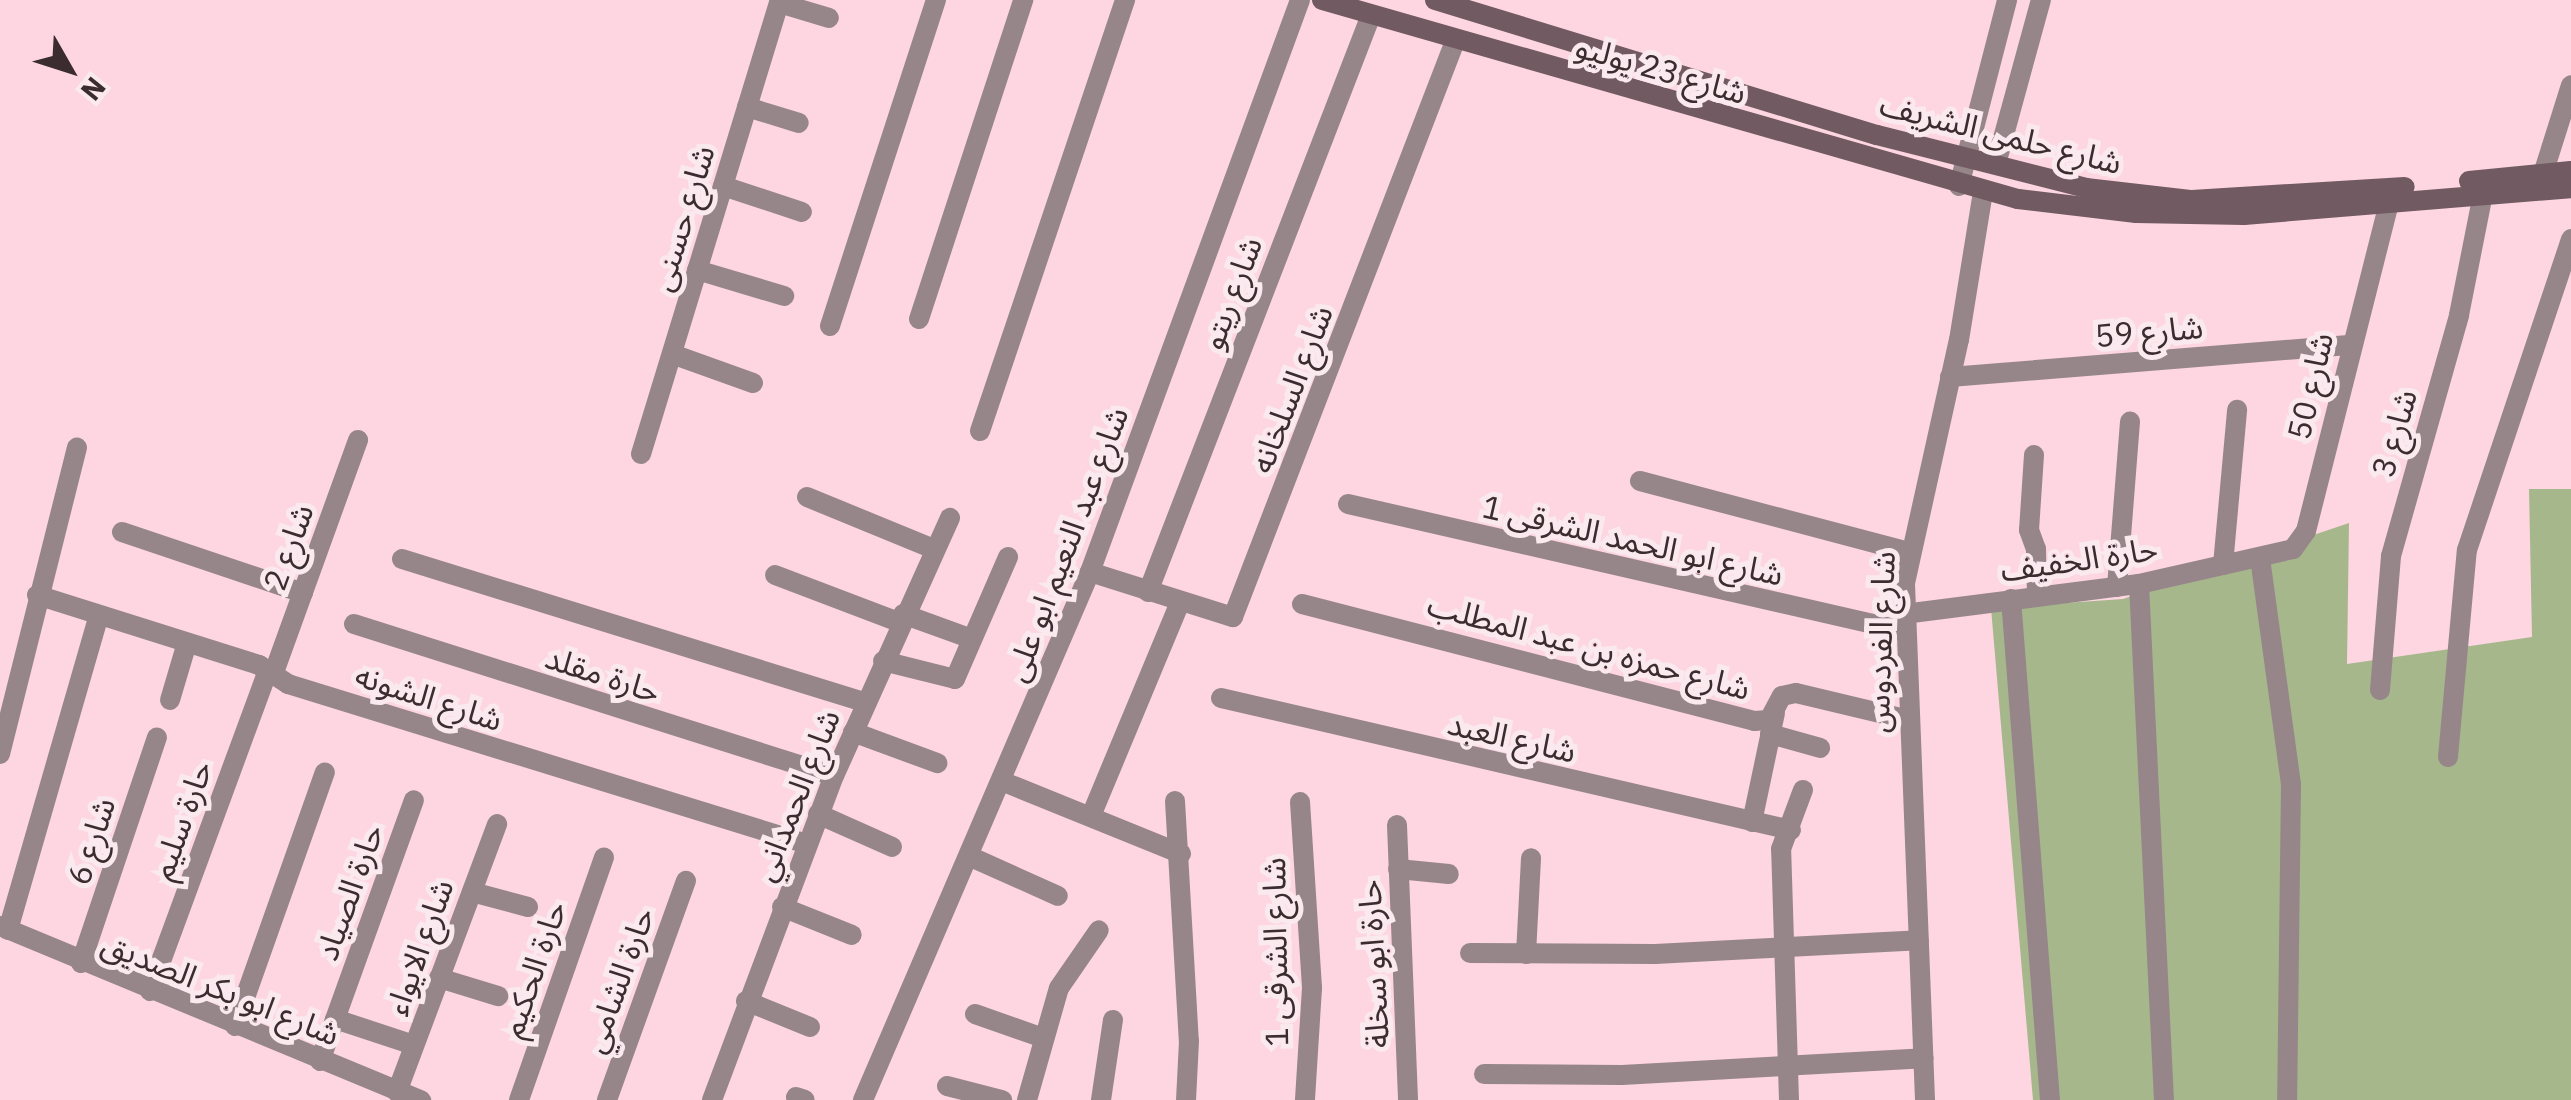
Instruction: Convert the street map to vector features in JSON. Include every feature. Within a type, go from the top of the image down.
[{"type":"street","points":[[830,326],[936,0]]},
{"type":"street","points":[[919,320],[1023,0]]},
{"type":"street","points":[[980,431],[1125,0]]},
{"type":"street","name":"شارع عبد النعيم ابو على","points":[[863,1100],[1004,782],[1090,572],[1300,0]]},
{"type":"street","name":"شارع 23 يوليو","points":[[1322,0],[1983,192]]},
{"type":"street","name":"شارع حلمى الشريف","points":[[1436,0],[1968,158],[2086,188],[2192,200],[2571,171]]},
{"type":"street","points":[[1959,186],[2008,0]]},
{"type":"street","points":[[1996,164],[2042,0]]},
{"type":"street","points":[[779,2],[828,18]]},
{"type":"street","name":"شارع حسنى","points":[[642,454],[779,2]]},
{"type":"street","name":"شارع ريتو","points":[[1148,592],[1370,15]]},
{"type":"street","name":"شارع السلخانه","points":[[1090,572],[1234,617],[1456,42]]},
{"type":"street","points":[[2543,174],[2571,85]]},
{"type":"street","points":[[747,107],[799,124]]},
{"type":"street","points":[[2018,199],[2024,172]]},
{"type":"street","points":[[723,186],[802,212]]},
{"type":"street","name":"شارع حلمى الشريف","points":[[1983,192],[2190,216],[2571,188]]},
{"type":"street","name":"شارع الفردوس","points":[[1925,1100],[1905,720],[1904,622],[1910,552],[1950,376],[1983,192]]},
{"type":"street","name":"شارع 3","points":[[2380,690],[2390,556],[2459,315],[2483,194]]},
{"type":"street","name":"شارع 50","points":[[2260,558],[2293,548],[2306,531],[2359,310],[2372,288],[2389,202]]},
{"type":"street","points":[[2448,758],[2468,550],[2571,239]]},
{"type":"street","points":[[698,270],[784,296]]},
{"type":"street","name":"شارع 59","points":[[1950,376],[2352,345]]},
{"type":"street","points":[[672,354],[753,383]]},
{"type":"street","points":[[2223,565],[2237,410]]},
{"type":"street","points":[[2117,587],[2130,422]]},
{"type":"street","name":"شارع 2","points":[[270,672],[358,440]]},
{"type":"street","points":[[0,754],[10,663],[37,595],[78,448]]},
{"type":"street","points":[[2034,454],[2029,530],[2036,549],[2037,597]]},
{"type":"street","points":[[1640,481],[1910,552]]},
{"type":"street","points":[[807,497],[934,549]]},
{"type":"street","name":"شارع ابو الحمد الشرقى 1","points":[[1348,504],[1904,622]]},
{"type":"street","name":"شارع الحمداني","points":[[712,1100],[818,814],[901,618],[950,518]]},
{"type":"street","points":[[122,532],[303,593]]},
{"type":"street","points":[[883,661],[950,681],[1008,557]]},
{"type":"street","points":[[2260,558],[2291,784],[2287,1100]]},
{"type":"street","name":"حارة الخفيف","points":[[1904,622],[2011,600],[2139,584],[2260,558]]},
{"type":"street","points":[[402,559],[866,702]]},
{"type":"street","points":[[775,574],[972,639]]},
{"type":"street","points":[[2139,584],[2164,1100]]},
{"type":"street","name":"شارع الشونه","points":[[37,595],[807,844]]},
{"type":"street","points":[[2011,600],[2050,1100]]},
{"type":"street","points":[[1091,816],[1180,602]]},
{"type":"street","name":"شارع حمزه بن عبد المطلب","points":[[1302,604],[1754,721],[1772,724],[1782,696],[1796,693],[1905,720]]},
{"type":"street","points":[[4,928],[98,615]]},
{"type":"street","name":"حارة مقلد","points":[[354,624],[834,776]]},
{"type":"street","points":[[170,700],[186,646]]},
{"type":"street","name":"حارة سليم","points":[[150,992],[270,672]]},
{"type":"street","name":"شارع العبد","points":[[1221,698],[1790,830]]},
{"type":"street","points":[[1752,822],[1772,724],[1820,748]]},
{"type":"street","points":[[853,732],[937,764]]},
{"type":"street","name":"شارع 6","points":[[82,963],[157,737]]},
{"type":"street","points":[[235,1026],[326,772]]},
{"type":"street","points":[[1004,782],[1181,854]]},
{"type":"street","points":[[1789,1100],[1781,848],[1802,790]]},
{"type":"street","name":"حارة الصياد","points":[[320,1061],[414,800]]},
{"type":"street","points":[[1175,800],[1181,854],[1186,1100]]},
{"type":"street","name":"شارع الشرقى 1","points":[[1300,802],[1311,967],[1305,1100]]},
{"type":"street","points":[[818,814],[892,847]]},
{"type":"street","name":"شارع الايواء","points":[[397,1092],[497,824]]},
{"type":"street","name":"حارة ابو سخلة","points":[[1398,825],[1408,1100]]},
{"type":"street","name":"حارة الحكيم","points":[[519,1100],[604,857]]},
{"type":"street","points":[[971,857],[1058,896]]},
{"type":"street","points":[[1526,954],[1531,858]]},
{"type":"street","points":[[1398,869],[1450,874]]},
{"type":"street","name":"حارة الشامي","points":[[606,1100],[686,881]]},
{"type":"street","points":[[472,892],[528,907]]},
{"type":"street","points":[[782,907],[852,936]]},
{"type":"street","name":"شارع ابو بكر الصديق","points":[[4,928],[150,992],[421,1100]]},
{"type":"street","points":[[1028,1100],[1059,988],[1099,930]]},
{"type":"street","points":[[1470,952],[1783,949],[1919,940]]},
{"type":"street","points":[[440,978],[498,996]]},
{"type":"street","points":[[746,1001],[810,1026]]},
{"type":"street","points":[[975,1014],[1043,1038]]},
{"type":"street","points":[[335,1019],[414,1045]]},
{"type":"street","points":[[1101,1100],[1113,1020]]},
{"type":"street","points":[[1484,1074],[1788,1068],[1924,1058]]},
{"type":"street","points":[[947,1086],[1002,1100]]},
{"type":"green space","points":[[2529,489],[2571,489],[2571,1100],[2033,1100],[1991,608],[2123,599],[2349,523],[2347,664],[2532,637]]}]
